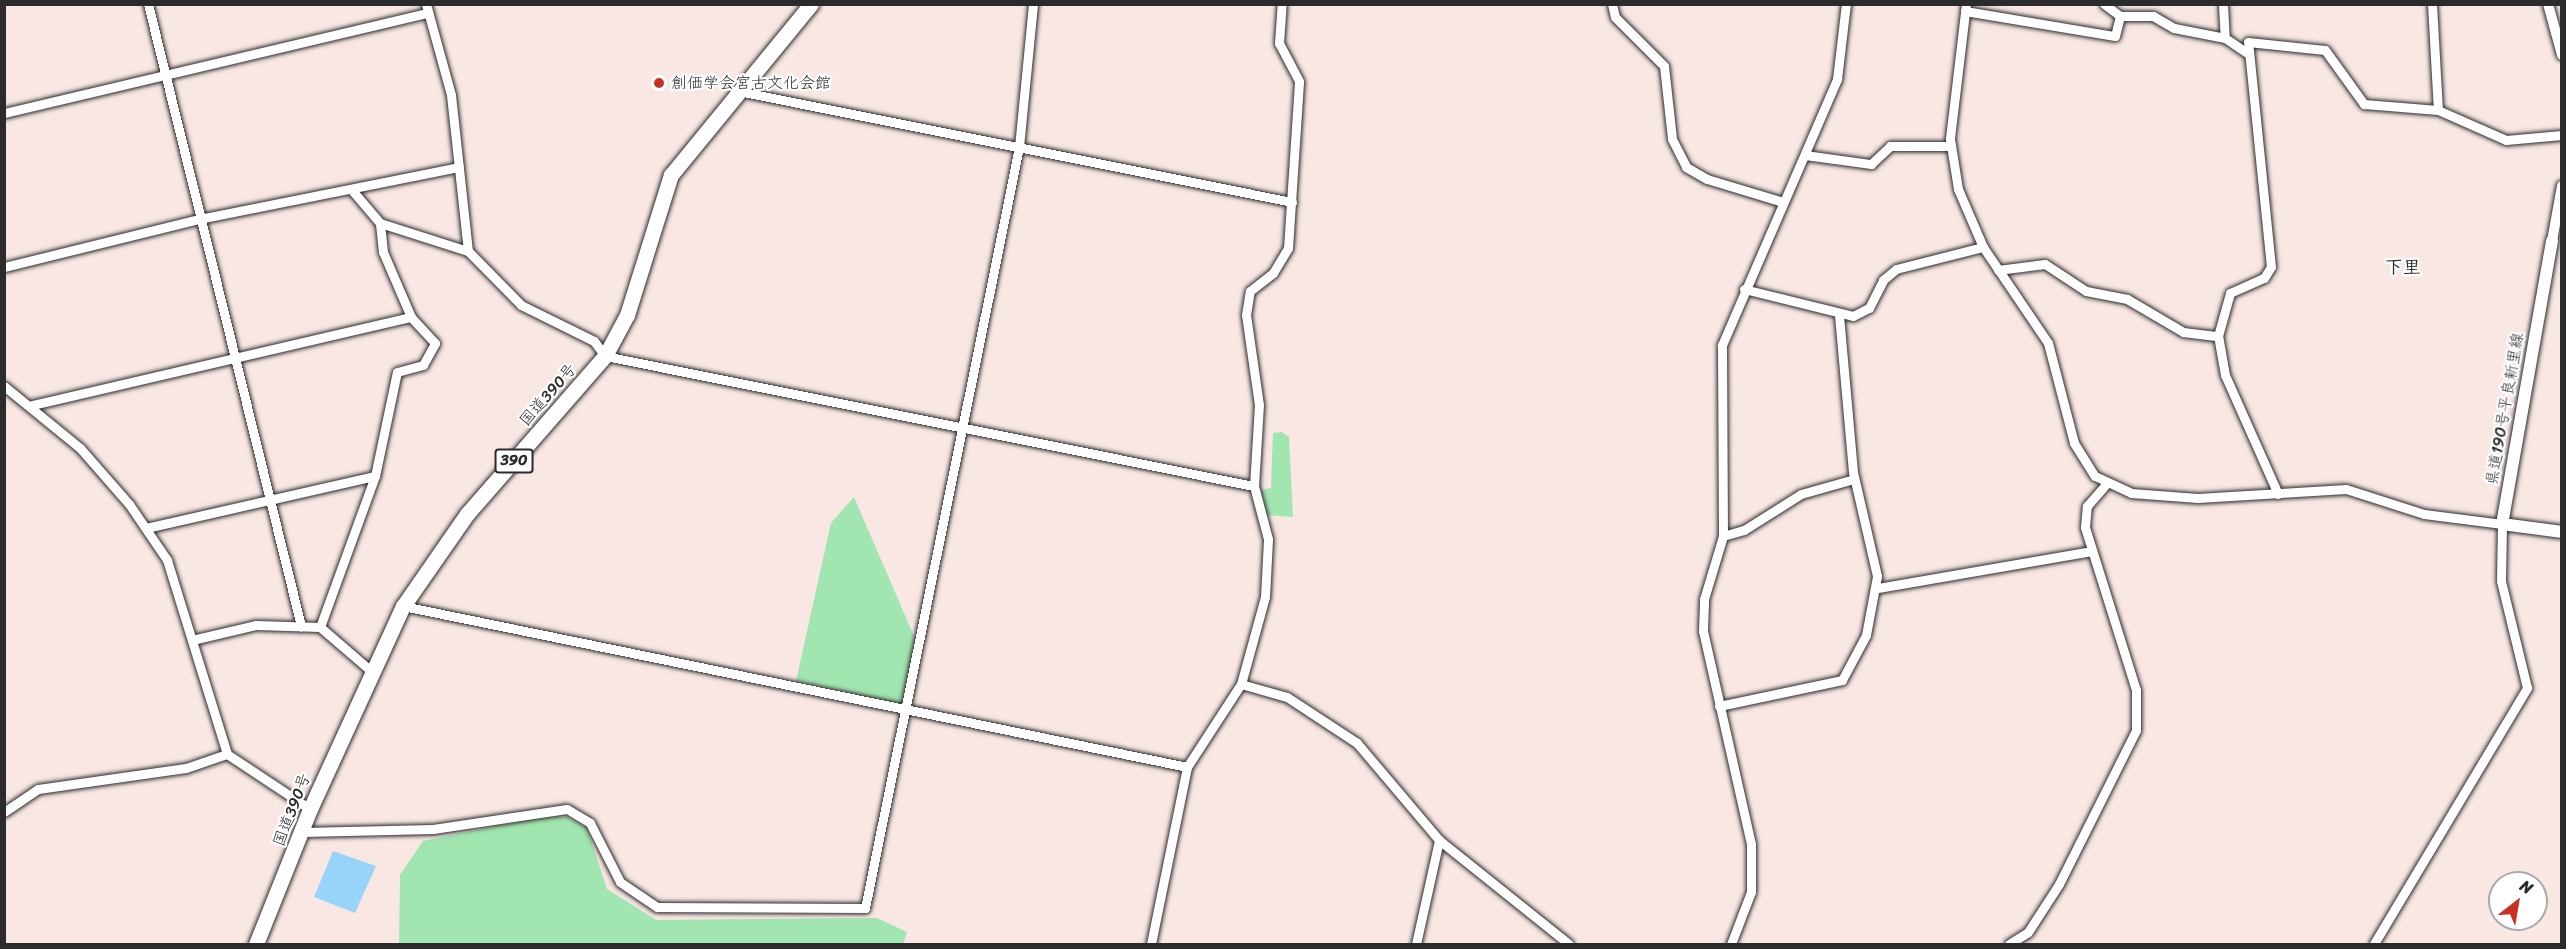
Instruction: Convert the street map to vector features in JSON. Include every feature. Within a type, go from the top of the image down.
[{"type":"highway","name":"国道390号","points":[[256,945],[303,832],[310,809],[370,670],[403,606],[467,514],[606,356],[627,315],[671,175],[737,91],[811,4]]},
{"type":"main road","name":"県道190号平良新里線","points":[[2502,524],[2552,242]]},
{"type":"main road","points":[[2502,524],[2562,532]]},
{"type":"street","points":[[148,4],[267,501],[301,626]]},
{"type":"street","points":[[303,832],[433,829],[567,808],[590,823],[620,882],[657,907],[860,910],[867,902],[1019,147],[1033,4]]},
{"type":"street","points":[[1151,945],[1187,767],[1241,684],[1267,570],[1268,539],[1254,486],[1259,405],[1247,298],[1288,248],[1299,81],[1279,43],[1282,4]]},
{"type":"street","points":[[1612,4],[1615,17],[1664,66],[1672,139],[1686,167],[1707,179],[1783,202]]},
{"type":"street","points":[[1731,945],[1751,892],[1751,844],[1703,631],[1704,599],[1723,536],[1720,364],[1744,289],[1837,79],[1846,4]]},
{"type":"street","points":[[2104,4],[2120,16],[2153,16],[2174,28],[2225,38],[2249,54]]},
{"type":"street","points":[[2223,4],[2225,38]]},
{"type":"street","points":[[2432,4],[2438,110]]},
{"type":"street","points":[[2548,4],[2562,55]]},
{"type":"street","points":[[2120,16],[2115,36],[2105,36],[1966,8],[1951,146],[1958,189],[1983,247],[2048,343],[2074,443],[2085,466],[2106,483],[2131,493],[2198,498],[2346,489],[2424,514],[2502,524],[2501,581],[2527,688],[2374,945]]},
{"type":"street","points":[[4,113],[427,9],[451,95],[468,251]]},
{"type":"street","points":[[2278,494],[2225,375],[2218,336],[2230,293],[2264,278],[2271,267],[2248,42],[2316,46],[2325,50],[2364,104],[2438,110],[2494,138],[2562,135]]},
{"type":"street","points":[[737,91],[1292,202]]},
{"type":"street","points":[[1805,155],[1871,164],[1890,146],[1951,146]]},
{"type":"street","points":[[4,267],[199,219],[459,167]]},
{"type":"street","points":[[2552,242],[2562,186]]},
{"type":"street","points":[[351,189],[380,223],[468,251],[521,305],[594,341],[606,356],[1254,486]]},
{"type":"street","points":[[320,627],[375,476],[397,372],[423,365],[435,344],[411,317],[382,252],[380,223]]},
{"type":"street","points":[[1744,289],[1839,316],[1869,309],[1883,280],[1896,269],[1983,247]]},
{"type":"street","points":[[1998,270],[2045,264],[2086,291],[2127,299],[2183,332],[2218,336]]},
{"type":"street","points":[[1719,706],[1842,680],[1866,635],[1878,588],[1854,479],[1839,316]]},
{"type":"street","points":[[32,405],[411,317]]},
{"type":"street","points":[[4,386],[32,405],[80,448],[147,528],[167,560],[227,754],[310,809]]},
{"type":"street","points":[[147,528],[375,476]]},
{"type":"street","points":[[1723,536],[1744,530],[1801,494],[1854,479]]},
{"type":"street","points":[[2009,945],[2028,932],[2059,884],[2136,730],[2136,690],[2092,551],[2084,517],[2106,483]]},
{"type":"street","points":[[1878,588],[2092,551]]},
{"type":"street","points":[[403,606],[1187,767]]},
{"type":"street","points":[[192,640],[256,625],[320,627],[370,670]]},
{"type":"street","points":[[1241,684],[1287,697],[1357,743],[1438,840],[1569,945]]},
{"type":"street","points":[[4,812],[38,789],[186,768],[227,754]]},
{"type":"street","points":[[1416,945],[1438,840]]},
{"type":"green space","points":[[1282,432],[1289,437],[1293,517],[1265,515],[1261,490],[1271,488],[1273,433]]},
{"type":"green space","points":[[854,497],[916,641],[904,705],[796,681],[831,523]]},
{"type":"green space","points":[[543,817],[567,817],[587,828],[607,889],[656,920],[877,918],[907,932],[903,944],[399,944],[400,875],[423,841]]},
{"type":"water","points":[[333,851],[376,866],[355,913],[314,897]]},
{"type":"place","name":"創価学会宮古文化会館","points":[[659,83]]},
{"type":"district","name":"下里","points":[[2403,267]]}]
